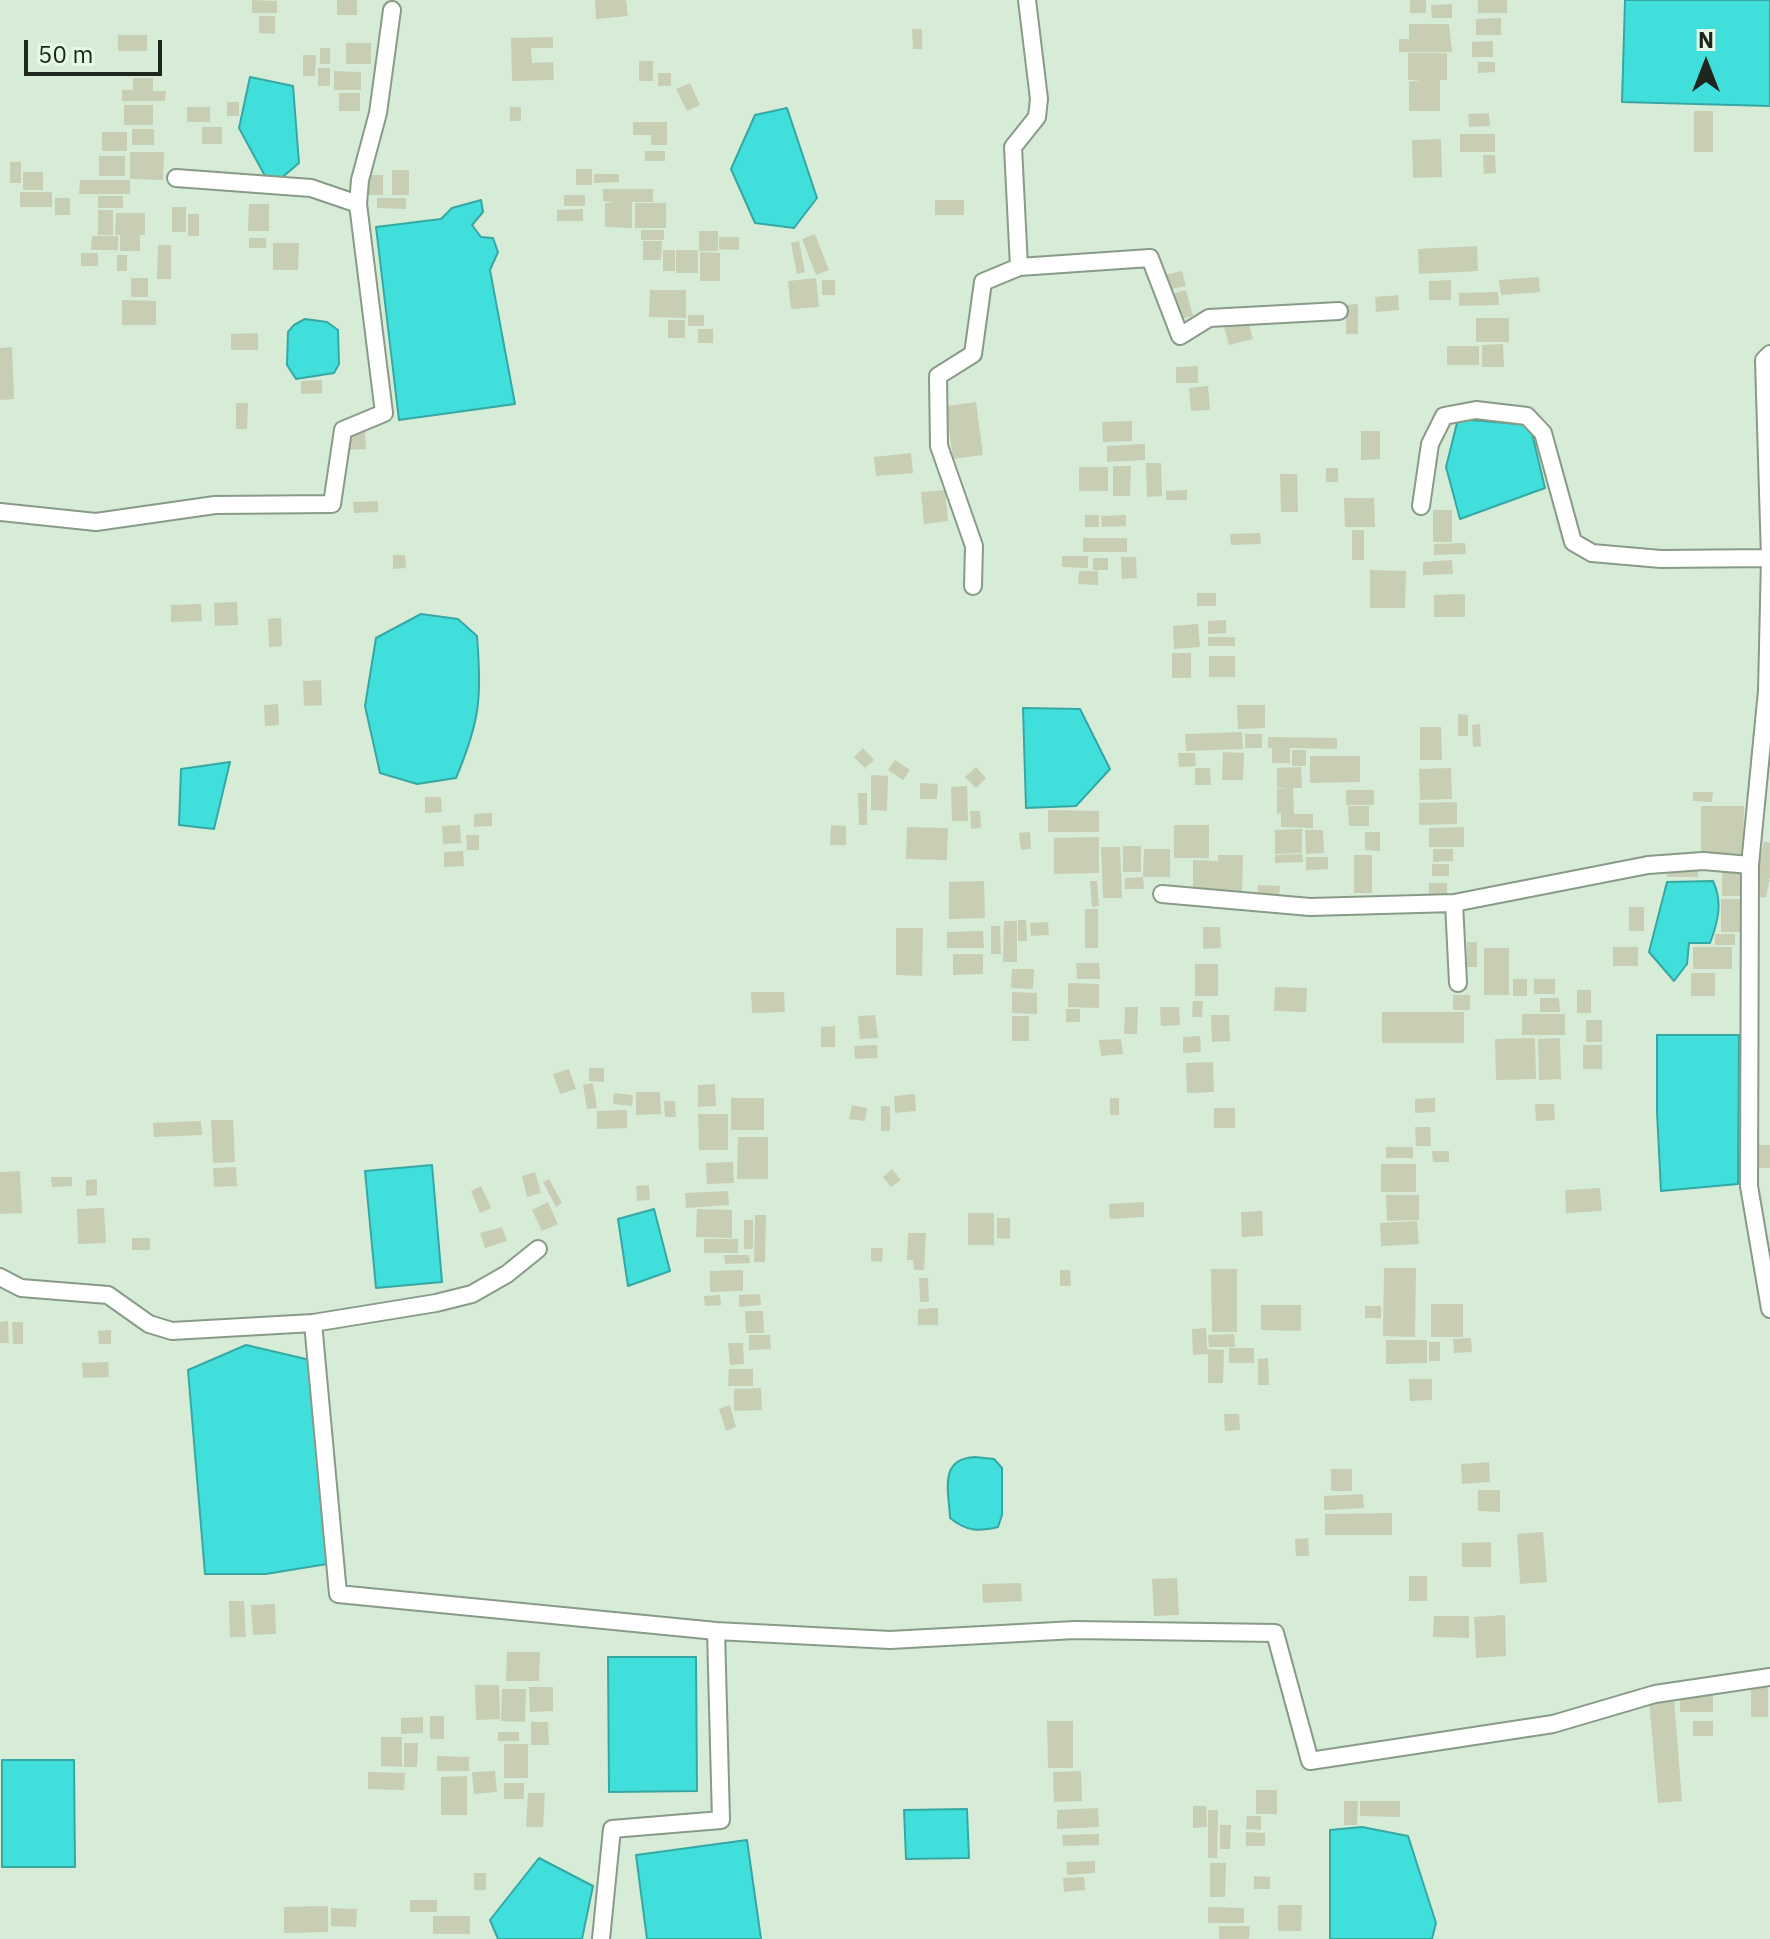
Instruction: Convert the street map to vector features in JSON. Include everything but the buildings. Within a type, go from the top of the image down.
[{"type":"street","points":[[1019,267],[1013,147],[1037,117],[1039,99],[1027,0]]},
{"type":"street","points":[[0,512],[96,522],[215,505],[332,504],[343,430],[384,413],[358,204],[360,180],[378,113],[392,10]]},
{"type":"street","points":[[176,178],[311,188],[358,204]]},
{"type":"street","points":[[973,586],[974,546],[939,446],[938,376],[973,354],[983,282],[1019,267],[1150,258],[1180,336],[1209,318],[1339,311]]},
{"type":"street","points":[[1770,354],[1764,360],[1770,558],[1764,788],[1750,865],[1749,1186],[1770,1309]]},
{"type":"street","points":[[1421,506],[1430,444],[1444,416],[1476,410],[1527,416],[1543,433],[1573,542],[1592,553],[1661,559],[1770,558]]},
{"type":"street","points":[[1162,894],[1310,907],[1454,903],[1648,865],[1703,861],[1750,865]]},
{"type":"street","points":[[1454,903],[1458,983]]},
{"type":"street","points":[[0,1277],[21,1288],[108,1295],[149,1324],[172,1331],[313,1323],[436,1303],[472,1294],[507,1274],[538,1249]]},
{"type":"street","points":[[313,1323],[338,1594],[716,1631],[890,1640],[1075,1630],[1275,1633],[1310,1761],[1553,1724],[1655,1694],[1770,1677]]},
{"type":"street","points":[[601,1939],[612,1829],[721,1820],[716,1631]]},
{"type":"water","points":[[1625,0],[1770,0],[1770,106],[1622,102]]},
{"type":"water","points":[[250,77],[293,86],[299,163],[271,187],[239,128]]},
{"type":"water","points":[[787,108],[817,198],[794,228],[755,223],[731,169],[755,115]]},
{"type":"water","points":[[481,200],[483,212],[472,225],[481,237],[493,238],[498,252],[490,270],[515,404],[399,420],[376,227],[441,219],[452,208]]},
{"type":"water","points":[[305,319],[327,322],[338,330],[339,364],[334,373],[296,379],[287,365],[288,332]]},
{"type":"water","points":[[1458,419],[1530,425],[1545,488],[1460,519],[1446,467]]},
{"type":"water","points":[[421,614],[458,619],[477,636],[479,693],[475,724],[456,778],[417,784],[380,773],[365,706],[376,638]]},
{"type":"water","points":[[1023,708],[1080,709],[1110,769],[1076,806],[1026,808]]},
{"type":"water","points":[[230,762],[214,829],[179,825],[181,769]]},
{"type":"water","points":[[1713,881],[1718,912],[1710,943],[1689,943],[1687,964],[1674,981],[1649,952],[1667,882]]},
{"type":"water","points":[[1657,1035],[1739,1035],[1738,1184],[1661,1191]]},
{"type":"water","points":[[432,1165],[442,1282],[376,1288],[365,1171]]},
{"type":"water","points":[[654,1209],[670,1271],[628,1286],[618,1219]]},
{"type":"water","points":[[246,1345],[310,1360],[327,1564],[266,1574],[205,1574],[188,1370]]},
{"type":"water","points":[[963,1459],[994,1459],[1002,1468],[1002,1515],[998,1527],[972,1529],[950,1518],[948,1478],[951,1470]]},
{"type":"water","points":[[608,1657],[696,1657],[697,1791],[609,1792]]},
{"type":"water","points":[[2,1760],[74,1760],[75,1867],[2,1867]]},
{"type":"water","points":[[967,1809],[969,1858],[906,1859],[904,1810]]},
{"type":"water","points":[[1362,1827],[1408,1836],[1436,1923],[1432,1939],[1330,1939],[1330,1830]]},
{"type":"water","points":[[747,1840],[761,1939],[647,1939],[636,1855]]},
{"type":"water","points":[[539,1858],[593,1886],[582,1939],[498,1939],[490,1920]]}]
